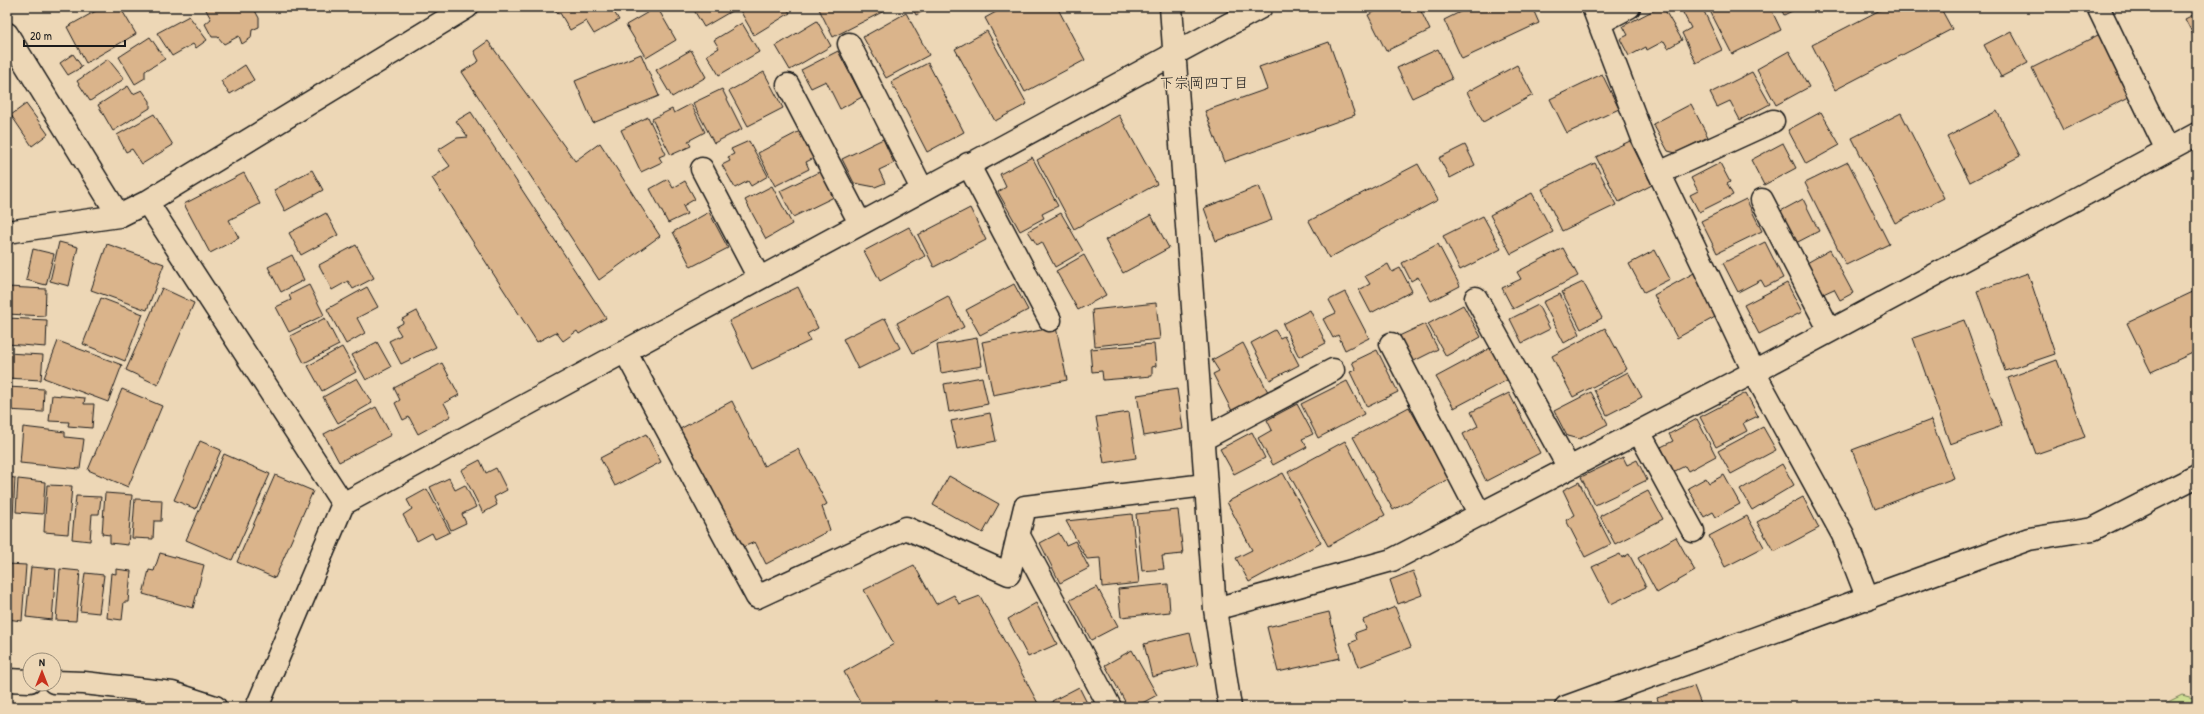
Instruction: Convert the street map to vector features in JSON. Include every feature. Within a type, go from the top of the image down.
[{"type":"street","points":[[7,232],[119,216],[147,202],[467,7]]},
{"type":"street","points":[[1171,7],[1214,610],[1230,707]]},
{"type":"street","points":[[257,707],[343,504],[968,164],[1261,7]]},
{"type":"street","points":[[1629,7],[1596,15],[1644,141],[1754,372],[1843,535],[1868,599]]},
{"type":"street","points":[[2098,7],[2167,150]]},
{"type":"street","points":[[7,34],[119,216]]},
{"type":"street","points":[[849,44],[922,189]]},
{"type":"street","points":[[788,85],[860,223]]},
{"type":"street","points":[[1659,173],[1773,121]]},
{"type":"street","points":[[1214,610],[1392,560],[1754,372],[2197,134]]},
{"type":"street","points":[[968,164],[1050,320]]},
{"type":"street","points":[[702,168],[759,278]]},
{"type":"street","points":[[1762,200],[1830,331]]},
{"type":"street","points":[[147,202],[343,504]]},
{"type":"street","points":[[1476,298],[1570,468]]},
{"type":"street","points":[[1391,344],[1480,515]]},
{"type":"street","points":[[625,351],[757,597],[906,528],[1009,574],[1025,507],[1205,484]]},
{"type":"street","points":[[1203,439],[1333,370]]},
{"type":"street","points":[[1639,432],[1693,531]]},
{"type":"street","points":[[1566,707],[1868,599],[2029,539],[2093,529],[2197,476]]},
{"type":"street","points":[[1018,534],[1110,707]]},
{"type":"street","points":[[7,680],[22,681]]},
{"type":"street","points":[[62,682],[84,683],[172,694],[215,707]]},
{"type":"green space","points":[[2182,695],[2197,699],[2197,707],[2158,707]]},
{"type":"building","points":[[103,7],[120,7],[136,34],[86,63],[67,27]]},
{"type":"building","points":[[253,7],[259,18],[259,27],[252,30],[251,38],[242,44],[239,36],[224,44],[218,37],[212,37],[205,24],[211,19],[205,8]]},
{"type":"building","points":[[553,7],[611,7],[619,20],[594,34],[586,21],[570,30],[560,13],[558,14]]},
{"type":"building","points":[[657,7],[676,40],[646,58],[626,25]]},
{"type":"building","points":[[692,7],[733,7],[735,9],[704,27]]},
{"type":"building","points":[[738,7],[786,7],[790,13],[754,35]]},
{"type":"building","points":[[818,7],[892,7],[833,37]]},
{"type":"building","points":[[912,7],[931,7],[916,15]]},
{"type":"building","points":[[978,7],[990,7],[981,12]]},
{"type":"building","points":[[1005,7],[1057,7],[1085,60],[1025,92],[985,18]]},
{"type":"building","points":[[1384,7],[1419,7],[1430,30],[1386,51],[1368,15]]},
{"type":"building","points":[[1470,7],[1532,7],[1539,23],[1462,59],[1444,20]]},
{"type":"building","points":[[1537,7],[1547,7],[1538,11]]},
{"type":"building","points":[[1660,7],[1663,7],[1682,40],[1668,48],[1664,41],[1647,50],[1646,47],[1629,56],[1620,39],[1628,35],[1623,26]]},
{"type":"building","points":[[1680,7],[1702,7],[1722,50],[1696,63],[1682,33],[1691,28]]},
{"type":"building","points":[[1708,7],[1770,7],[1781,30],[1732,54]]},
{"type":"building","points":[[1780,7],[1800,7],[1784,15]]},
{"type":"building","points":[[1886,7],[1940,7],[1952,29],[1835,90],[1812,45]]},
{"type":"building","points":[[906,13],[929,55],[886,78],[863,37]]},
{"type":"building","points":[[2197,13],[2197,42],[2185,19]]},
{"type":"building","points":[[189,16],[207,40],[196,48],[193,44],[172,56],[157,33]]},
{"type":"building","points":[[817,21],[831,46],[790,70],[776,46]]},
{"type":"building","points":[[742,23],[759,52],[719,75],[707,55],[719,48],[714,40]]},
{"type":"building","points":[[987,31],[1027,104],[995,121],[955,49]]},
{"type":"building","points":[[2011,31],[2028,63],[2001,77],[1984,45]]},
{"type":"building","points":[[2100,34],[2131,96],[2063,130],[2032,68]]},
{"type":"building","points":[[150,37],[165,59],[145,71],[145,78],[135,84],[119,57]]},
{"type":"building","points":[[488,41],[575,161],[600,143],[660,236],[599,280],[462,72],[479,61],[474,51]]},
{"type":"building","points":[[1329,42],[1355,115],[1224,162],[1205,111],[1267,89],[1259,67]]},
{"type":"building","points":[[1438,49],[1452,79],[1412,98],[1397,68]]},
{"type":"building","points":[[691,50],[706,77],[672,97],[656,70]]},
{"type":"building","points":[[838,51],[862,97],[840,109],[826,81],[811,88],[801,70]]},
{"type":"building","points":[[1789,51],[1809,87],[1776,105],[1757,69]]},
{"type":"building","points":[[73,54],[82,67],[68,75],[60,63]]},
{"type":"building","points":[[641,54],[659,96],[593,123],[575,81]]},
{"type":"building","points":[[108,59],[124,79],[90,101],[77,81]]},
{"type":"building","points":[[928,63],[964,132],[927,152],[891,82]]},
{"type":"building","points":[[245,65],[254,80],[230,94],[221,81]]},
{"type":"building","points":[[1517,65],[1533,95],[1483,122],[1467,92]]},
{"type":"building","points":[[764,72],[783,108],[748,126],[729,91]]},
{"type":"building","points":[[1752,72],[1770,104],[1740,120],[1730,101],[1717,107],[1710,93]]},
{"type":"building","points":[[1602,74],[1619,109],[1567,133],[1550,99]]},
{"type":"building","points":[[128,86],[133,94],[142,90],[150,101],[150,108],[113,131],[98,105]]},
{"type":"building","points":[[722,89],[742,129],[714,143],[693,103]]},
{"type":"building","points":[[26,104],[48,134],[32,146],[11,115]]},
{"type":"building","points":[[691,104],[705,132],[688,141],[691,146],[671,155],[652,119],[672,109],[674,113]]},
{"type":"building","points":[[1691,104],[1708,137],[1676,153],[1668,151],[1653,124]]},
{"type":"building","points":[[1997,111],[2020,156],[1970,182],[1947,137]]},
{"type":"building","points":[[471,112],[606,318],[579,334],[577,331],[563,341],[556,332],[537,342],[432,178],[450,166],[438,150],[457,138],[468,137],[456,121]]},
{"type":"building","points":[[1821,112],[1840,145],[1806,164],[1788,130]]},
{"type":"building","points":[[1901,113],[1944,198],[1895,223],[1852,138]]},
{"type":"building","points":[[154,114],[173,145],[142,164],[132,149],[126,152],[117,135]]},
{"type":"building","points":[[1119,115],[1157,184],[1074,229],[1037,160]]},
{"type":"building","points":[[648,117],[666,154],[659,157],[662,162],[641,172],[621,130]]},
{"type":"building","points":[[800,131],[814,158],[806,162],[809,169],[775,186],[758,153]]},
{"type":"building","points":[[883,139],[894,163],[879,170],[885,183],[875,187],[854,183],[842,159]]},
{"type":"building","points":[[749,141],[768,176],[751,186],[748,181],[735,188],[722,165],[730,161],[728,157],[734,154],[731,149]]},
{"type":"building","points":[[1630,141],[1652,185],[1619,202],[1596,157]]},
{"type":"building","points":[[1783,143],[1796,168],[1764,185],[1751,160]]},
{"type":"building","points":[[1465,145],[1475,165],[1450,178],[1439,158]]},
{"type":"building","points":[[1032,157],[1058,206],[1042,214],[1044,218],[1020,231],[998,192],[1006,187],[1000,174]]},
{"type":"building","points":[[1848,162],[1889,244],[1846,265],[1805,183]]},
{"type":"building","points":[[1595,163],[1616,205],[1562,231],[1542,189]]},
{"type":"building","points":[[1720,163],[1730,182],[1727,184],[1733,195],[1699,212],[1690,195],[1698,191],[1691,178]]},
{"type":"building","points":[[1418,164],[1438,200],[1329,258],[1309,221]]},
{"type":"building","points":[[312,170],[323,190],[285,211],[274,190]]},
{"type":"building","points":[[821,171],[834,197],[793,217],[780,191]]},
{"type":"building","points":[[244,173],[260,204],[229,220],[239,238],[210,253],[184,204]]},
{"type":"building","points":[[7,174],[11,181],[7,184]]},
{"type":"building","points":[[668,179],[673,188],[685,181],[695,199],[683,206],[687,214],[668,223],[650,189]]},
{"type":"building","points":[[772,186],[792,224],[766,239],[745,200]]},
{"type":"building","points":[[1259,186],[1272,220],[1216,241],[1204,208]]},
{"type":"building","points":[[1532,193],[1553,232],[1511,254],[1490,215]]},
{"type":"building","points":[[1746,199],[1762,231],[1717,253],[1701,221]]},
{"type":"building","points":[[1803,199],[1819,231],[1794,244],[1777,213]]},
{"type":"building","points":[[970,208],[986,240],[934,267],[918,235]]},
{"type":"building","points":[[709,212],[728,248],[691,267],[673,232]]},
{"type":"building","points":[[326,213],[338,235],[301,255],[289,233]]},
{"type":"building","points":[[1061,213],[1083,251],[1055,267],[1042,242],[1037,245],[1028,231]]},
{"type":"building","points":[[1151,215],[1169,248],[1123,273],[1105,240]]},
{"type":"building","points":[[1483,216],[1501,249],[1460,270],[1443,236]]},
{"type":"building","points":[[909,227],[925,256],[880,281],[864,251]]},
{"type":"building","points":[[59,242],[78,247],[69,286],[50,281]]},
{"type":"building","points":[[1765,242],[1783,278],[1765,287],[1761,280],[1738,292],[1723,263]]},
{"type":"building","points":[[107,244],[164,264],[147,310],[91,290]]},
{"type":"building","points":[[1438,244],[1460,286],[1431,301],[1418,277],[1411,281],[1402,263]]},
{"type":"building","points":[[356,245],[374,278],[353,289],[348,281],[332,290],[319,265]]},
{"type":"building","points":[[1563,248],[1578,276],[1513,309],[1502,288],[1521,279],[1517,272]]},
{"type":"building","points":[[33,249],[54,254],[46,285],[26,280]]},
{"type":"building","points":[[1655,250],[1670,279],[1644,292],[1629,264]]},
{"type":"building","points":[[1830,250],[1853,293],[1840,300],[1834,289],[1821,295],[1805,264]]},
{"type":"building","points":[[292,255],[304,280],[281,292],[268,267]]},
{"type":"building","points":[[1084,255],[1106,295],[1078,310],[1056,271]]},
{"type":"building","points":[[1388,264],[1392,272],[1400,268],[1412,291],[1371,313],[1359,290],[1370,284],[1365,276]]},
{"type":"building","points":[[1694,273],[1717,316],[1677,338],[1654,295]]},
{"type":"building","points":[[2028,273],[2055,354],[2005,371],[1977,291]]},
{"type":"building","points":[[1583,282],[1602,318],[1581,329],[1562,292]]},
{"type":"building","points":[[1787,283],[1802,312],[1759,334],[1744,305]]},
{"type":"building","points":[[1014,284],[1028,310],[980,335],[966,310]]},
{"type":"building","points":[[309,285],[324,315],[289,332],[276,307],[291,300],[289,295]]},
{"type":"building","points":[[7,287],[46,289],[45,316],[7,314]]},
{"type":"building","points":[[367,287],[378,307],[357,318],[365,333],[346,344],[327,309]]},
{"type":"building","points":[[798,287],[818,328],[807,334],[810,341],[752,369],[729,321]]},
{"type":"building","points":[[162,288],[194,303],[158,385],[126,370]]},
{"type":"building","points":[[2197,290],[2197,351],[2151,372],[2127,323]]},
{"type":"building","points":[[1345,292],[1369,338],[1345,350],[1338,335],[1333,338],[1323,319],[1336,313],[1329,300]]},
{"type":"building","points":[[1560,294],[1580,334],[1564,343],[1543,302]]},
{"type":"building","points":[[948,296],[964,327],[913,353],[897,323]]},
{"type":"building","points":[[101,298],[143,314],[125,361],[83,344]]},
{"type":"building","points":[[1156,303],[1160,339],[1095,346],[1092,310]]},
{"type":"building","points":[[1463,305],[1481,337],[1446,356],[1428,324]]},
{"type":"building","points":[[1538,305],[1550,329],[1522,343],[1510,319]]},
{"type":"building","points":[[1310,310],[1326,343],[1299,357],[1283,324]]},
{"type":"building","points":[[417,311],[436,347],[401,364],[389,341],[401,335],[396,327],[403,323],[402,319]]},
{"type":"building","points":[[7,318],[47,320],[46,347],[7,344]]},
{"type":"building","points":[[325,318],[339,345],[304,363],[290,336]]},
{"type":"building","points":[[885,318],[900,348],[858,369],[843,339]]},
{"type":"building","points":[[1964,320],[2002,426],[1950,444],[1913,338]]},
{"type":"building","points":[[1425,324],[1438,349],[1412,362],[1399,336]]},
{"type":"building","points":[[1056,327],[1067,380],[993,395],[982,342]]},
{"type":"building","points":[[1605,328],[1627,369],[1573,397],[1552,356]]},
{"type":"building","points":[[1275,330],[1280,338],[1284,336],[1299,365],[1270,380],[1251,343]]},
{"type":"building","points":[[977,338],[982,366],[941,373],[937,345]]},
{"type":"building","points":[[58,341],[122,365],[108,402],[44,378]]},
{"type":"building","points":[[377,342],[391,367],[366,380],[352,355]]},
{"type":"building","points":[[1243,343],[1268,392],[1232,411],[1213,374],[1219,371],[1212,360]]},
{"type":"building","points":[[1154,344],[1156,366],[1152,367],[1152,376],[1103,380],[1102,371],[1092,372],[1090,349]]},
{"type":"building","points":[[342,347],[356,372],[322,391],[308,366]]},
{"type":"building","points":[[1492,347],[1509,379],[1454,408],[1436,377]]},
{"type":"building","points":[[1377,350],[1398,392],[1367,407],[1350,372],[1356,370],[1352,362]]},
{"type":"building","points":[[7,353],[43,355],[41,380],[7,378]]},
{"type":"building","points":[[2057,360],[2085,437],[2036,454],[2008,378]]},
{"type":"building","points":[[442,363],[459,395],[444,403],[451,416],[418,434],[409,417],[403,420],[395,403],[400,400],[394,388]]},
{"type":"building","points":[[1628,372],[1642,397],[1607,415],[1594,390]]},
{"type":"building","points":[[982,377],[988,404],[949,412],[944,384]]},
{"type":"building","points":[[357,378],[372,403],[338,423],[323,397]]},
{"type":"building","points":[[1347,381],[1364,414],[1318,438],[1301,404]]},
{"type":"building","points":[[7,387],[44,389],[43,412],[7,410]]},
{"type":"building","points":[[122,389],[162,406],[128,487],[88,470]]},
{"type":"building","points":[[1177,389],[1183,429],[1144,436],[1137,395]]},
{"type":"building","points":[[1591,392],[1608,424],[1579,439],[1567,436],[1554,411]]},
{"type":"building","points":[[1509,393],[1540,453],[1486,481],[1463,434],[1478,426],[1471,412]]},
{"type":"building","points":[[1746,393],[1758,416],[1743,423],[1747,431],[1716,447],[1700,417]]},
{"type":"building","points":[[52,395],[85,398],[84,404],[94,404],[92,428],[68,426],[69,422],[49,421]]},
{"type":"building","points":[[732,401],[764,466],[798,449],[827,504],[822,507],[830,530],[766,564],[755,542],[743,547],[680,429]]},
{"type":"building","points":[[1297,404],[1313,434],[1302,439],[1307,447],[1273,465],[1258,438],[1272,430],[1267,420]]},
{"type":"building","points":[[376,407],[391,435],[339,462],[324,434]]},
{"type":"building","points":[[1409,407],[1449,479],[1393,510],[1353,437]]},
{"type":"building","points":[[1129,412],[1136,458],[1104,463],[1096,417]]},
{"type":"building","points":[[990,413],[996,441],[957,449],[951,421]]},
{"type":"building","points":[[1697,419],[1716,456],[1688,471],[1685,466],[1673,472],[1661,447],[1673,441],[1669,434]]},
{"type":"building","points":[[1931,420],[1954,478],[1875,509],[1852,450]]},
{"type":"building","points":[[23,427],[65,432],[65,437],[84,439],[80,469],[20,463]]},
{"type":"building","points":[[1763,427],[1776,450],[1731,474],[1718,451]]},
{"type":"building","points":[[1252,432],[1265,458],[1234,474],[1220,449]]},
{"type":"building","points":[[646,434],[661,462],[615,486],[600,458]]},
{"type":"building","points":[[200,441],[221,450],[196,509],[174,500]]},
{"type":"building","points":[[1345,441],[1385,515],[1328,546],[1288,472]]},
{"type":"building","points":[[224,454],[270,474],[232,560],[186,540]]},
{"type":"building","points":[[1623,457],[1627,465],[1637,460],[1647,480],[1595,505],[1581,477]]},
{"type":"building","points":[[480,460],[486,473],[496,468],[507,490],[494,497],[497,505],[483,513],[461,470]]},
{"type":"building","points":[[1782,464],[1794,485],[1752,510],[1740,490]]},
{"type":"building","points":[[1283,473],[1321,543],[1249,582],[1236,558],[1252,550],[1227,502]]},
{"type":"building","points":[[275,475],[313,491],[275,578],[237,562]]},
{"type":"building","points":[[1724,475],[1740,504],[1716,517],[1713,512],[1704,517],[1688,488],[1706,478],[1709,483]]},
{"type":"building","points":[[949,476],[999,504],[983,533],[933,505]]},
{"type":"building","points":[[7,477],[15,478],[13,518],[7,518]]},
{"type":"building","points":[[449,478],[455,490],[465,485],[476,507],[462,514],[466,523],[451,530],[430,487]]},
{"type":"building","points":[[18,479],[45,482],[43,514],[16,512]]},
{"type":"building","points":[[1579,482],[1611,544],[1585,557],[1566,520],[1575,515],[1563,490]]},
{"type":"building","points":[[47,485],[72,486],[68,534],[44,532]]},
{"type":"building","points":[[427,489],[450,532],[435,539],[432,533],[417,541],[403,515],[412,509],[407,500]]},
{"type":"building","points":[[1648,491],[1663,519],[1615,544],[1600,516]]},
{"type":"building","points":[[105,493],[132,495],[128,545],[110,543],[110,535],[102,534]]},
{"type":"building","points":[[76,496],[101,497],[99,514],[92,514],[90,541],[72,539]]},
{"type":"building","points":[[1803,497],[1819,528],[1774,552],[1757,522]]},
{"type":"building","points":[[135,499],[162,500],[161,521],[154,521],[153,539],[132,538]]},
{"type":"building","points":[[1178,510],[1183,554],[1162,556],[1164,569],[1142,571],[1136,514]]},
{"type":"building","points":[[1132,514],[1139,583],[1102,587],[1100,558],[1087,559],[1066,521]]},
{"type":"building","points":[[1747,516],[1764,547],[1725,567],[1709,536]]},
{"type":"building","points":[[1059,533],[1066,545],[1075,541],[1089,568],[1060,583],[1040,543]]},
{"type":"building","points":[[1676,537],[1695,571],[1657,593],[1638,558]]},
{"type":"building","points":[[160,553],[204,565],[193,608],[143,594],[149,570],[154,571]]},
{"type":"building","points":[[1620,554],[1622,558],[1629,554],[1646,587],[1611,604],[1592,567]]},
{"type":"building","points":[[7,564],[26,565],[22,621],[7,619]]},
{"type":"building","points":[[914,565],[936,604],[954,595],[959,604],[980,596],[1040,707],[863,707],[844,672],[894,644],[864,590]]},
{"type":"building","points":[[31,567],[56,569],[52,620],[26,617]]},
{"type":"building","points":[[60,569],[80,571],[76,621],[56,620]]},
{"type":"building","points":[[116,569],[131,571],[128,602],[124,602],[122,620],[107,618],[111,573],[116,574]]},
{"type":"building","points":[[1413,571],[1422,595],[1398,604],[1390,580]]},
{"type":"building","points":[[85,573],[104,575],[99,613],[80,611]]},
{"type":"building","points":[[1168,584],[1170,612],[1121,617],[1118,589]]},
{"type":"building","points":[[1097,587],[1118,626],[1091,640],[1070,600]]},
{"type":"building","points":[[1036,603],[1057,644],[1028,657],[1008,619]]},
{"type":"building","points":[[1395,607],[1411,647],[1359,667],[1350,643],[1357,640],[1355,633],[1366,629],[1363,620]]},
{"type":"building","points":[[1329,612],[1340,658],[1278,672],[1267,627]]},
{"type":"building","points":[[1190,633],[1198,665],[1152,677],[1144,644]]},
{"type":"building","points":[[1132,650],[1157,695],[1135,707],[1128,707],[1105,665]]},
{"type":"building","points":[[1694,686],[1702,707],[1660,707],[1657,698]]},
{"type":"building","points":[[1079,687],[1089,707],[1055,707],[1052,701]]},
{"type":"district","name":"下宗岡四丁目","points":[[1204,82]]}]
